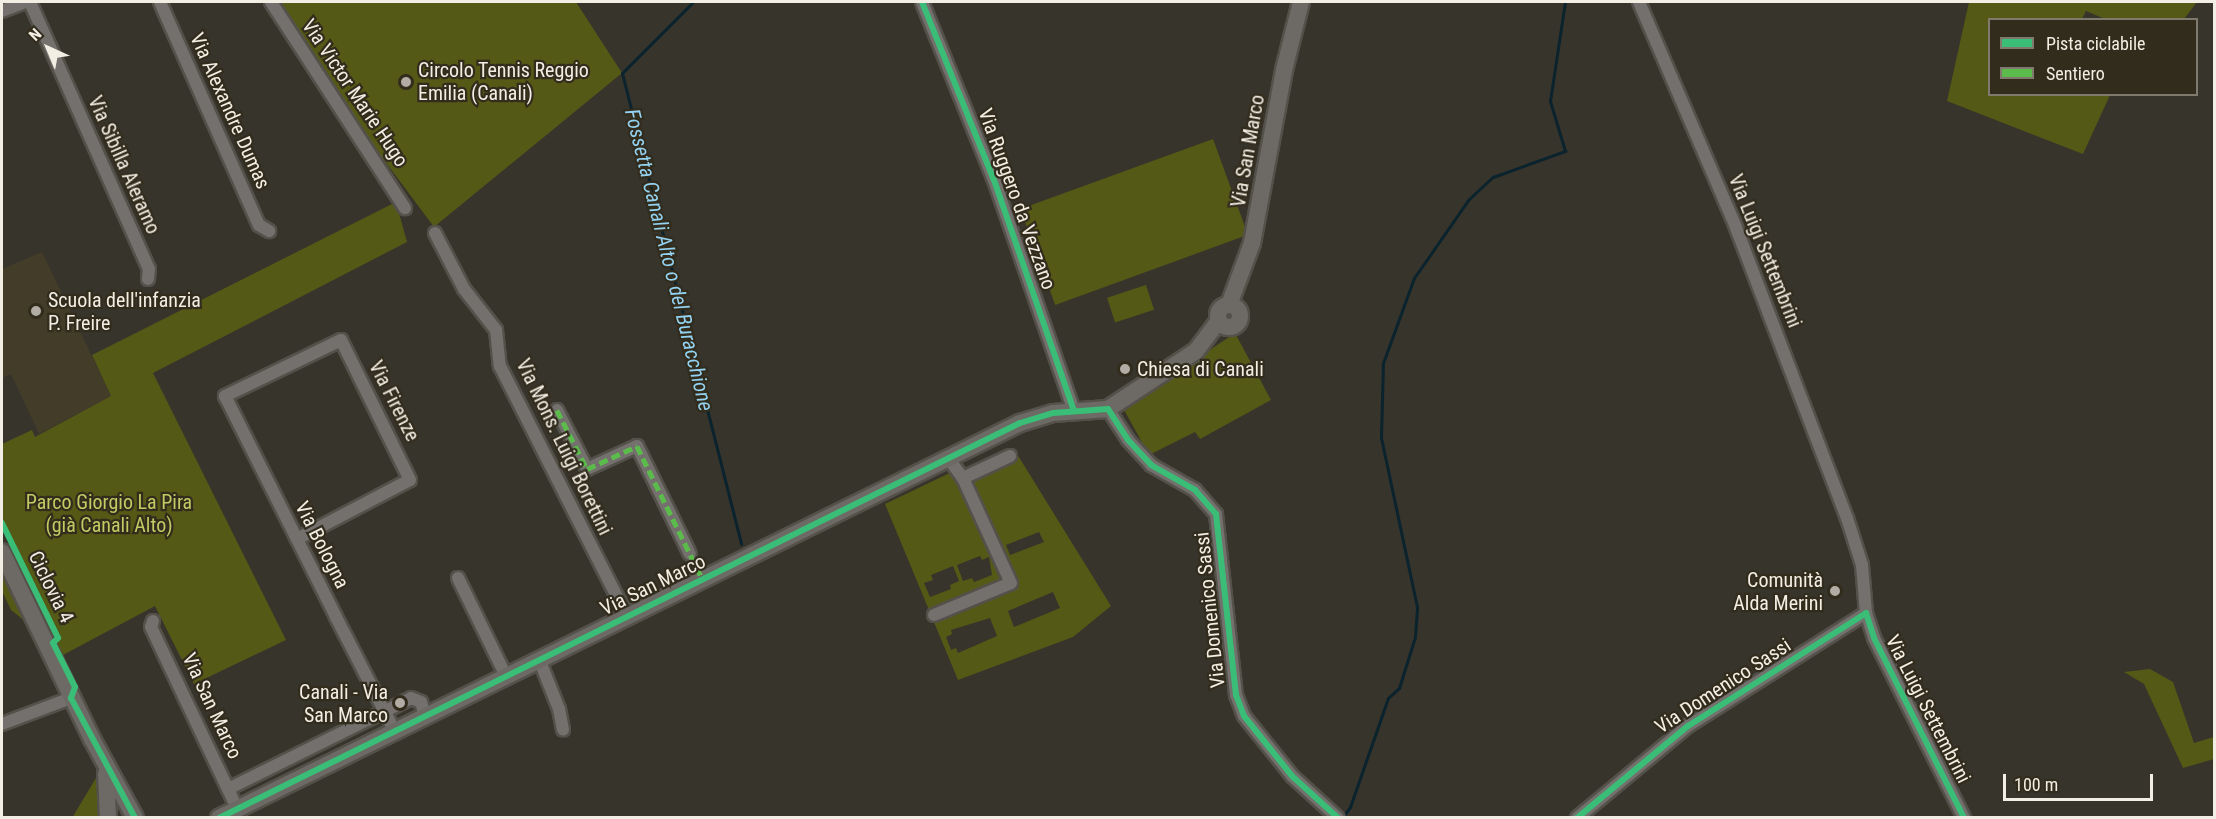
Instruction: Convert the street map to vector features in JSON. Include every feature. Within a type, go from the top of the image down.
[{"type":"street","points":[[2,11],[28,2]]},
{"type":"street","name":"Via Sibilla Aleramo","points":[[28,2],[149,269],[148,279]]},
{"type":"street","name":"Via Alexandre Dumas","points":[[160,2],[260,225],[269,231]]},
{"type":"street","name":"Via Victor Marie Hugo","points":[[271,2],[405,207]]},
{"type":"street","name":"Via Ruggero da Vezzano","points":[[922,2],[994,180],[1074,411]]},
{"type":"street","name":"Via San Marco","points":[[219,818],[1033,417],[1074,411],[1108,410],[1196,351],[1224,324],[1220,310],[1233,307],[1252,243],[1284,70],[1301,2]]},
{"type":"street","name":"Via Luigi Settembrini","points":[[1639,2],[1735,225],[1843,507],[1862,565],[1866,613],[1883,658],[1964,818]]},
{"type":"street","name":"Via Mons. Luigi Borettini","points":[[435,233],[464,289],[496,330],[500,366],[627,616]]},
{"type":"street","name":"Via Firenze","points":[[225,396],[341,340],[347,351],[410,480],[297,539]]},
{"type":"street","name":"Via Bologna","points":[[225,396],[394,730]]},
{"type":"street","points":[[557,410],[587,469],[636,446],[703,580]]},
{"type":"street","name":"Via Domenico Sassi","points":[[1108,410],[1128,440],[1151,465],[1196,490],[1216,514],[1236,695],[1244,716],[1292,776],[1338,818]]},
{"type":"street","points":[[963,478],[1010,456]]},
{"type":"street","points":[[934,615],[1011,583],[963,478],[949,459]]},
{"type":"street","points":[[2,552],[104,765],[135,818]]},
{"type":"street","points":[[458,579],[506,676]]},
{"type":"street","name":"Via Domenico Sassi","points":[[1577,818],[1688,726],[1866,613]]},
{"type":"street","name":"Via San Marco","points":[[153,621],[151,627],[237,808]]},
{"type":"street","points":[[539,659],[559,709],[563,730]]},
{"type":"street","points":[[2,724],[71,698]]},
{"type":"street","points":[[228,789],[414,698],[421,702],[425,715]]},
{"type":"street","points":[[104,765],[109,791],[108,818]]},
{"type":"shaded area","name":"Scuola dell'infanzia P. Freire","points":[[42,252],[111,396],[39,434],[11,374],[2,378],[2,269]]},
{"type":"green space","points":[[277,2],[576,2],[622,73],[434,227],[369,140]]},
{"type":"green space","points":[[1969,2],[2197,2],[2185,18],[2103,18],[2086,11],[2082,18],[1988,18],[1988,96],[2110,96],[2083,154],[1947,101]]},
{"type":"green space","points":[[1213,139],[1248,235],[1055,305],[1020,209]]},
{"type":"green space","name":"Parco Giorgio La Pira (già Canali Alto)","points":[[396,202],[407,242],[153,373],[286,640],[194,684],[155,606],[63,655],[2,527],[2,444],[32,430],[35,437],[111,396],[92,355]]},
{"type":"green space","points":[[1146,285],[1154,310],[1115,322],[1107,298]]},
{"type":"green space","points":[[1235,333],[1271,400],[1200,439],[1195,432],[1149,455],[1123,408]]},
{"type":"green space","points":[[1017,454],[1111,606],[1073,637],[958,680],[885,504],[956,470],[963,478]],"holes":[[[1039,532],[1044,542],[1010,555],[1006,545]],[[980,556],[982,560],[989,557],[992,575],[974,582],[972,578],[963,581],[957,565]],[[953,566],[959,581],[950,585],[951,589],[930,597],[924,583],[933,580],[931,575]],[[1053,592],[1060,608],[1014,627],[1008,611]],[[990,618],[997,636],[958,653],[956,648],[951,650],[946,637],[952,634],[951,630]]]},
{"type":"green space","points":[[2,567],[26,622],[11,610],[2,591]]},
{"type":"green space","points":[[2150,669],[2173,682],[2194,743],[2214,737],[2214,759],[2183,768],[2144,684],[2124,672]]},
{"type":"green space","points":[[99,773],[104,817],[72,818]]},
{"type":"waterway","name":"Fossetta Canali Alto o del Buracchione","points":[[693,2],[622,73],[741,544]]},
{"type":"waterway","points":[[1342,818],[1350,807],[1388,698],[1399,688],[1415,637],[1417,607],[1381,438],[1383,363],[1414,278],[1469,199],[1493,177],[1565,151],[1550,101],[1565,2]]},
{"type":"marked path","points":[[557,410],[587,469],[637,446],[703,580]]},
{"type":"cycle path","points":[[922,2],[994,180],[1074,411]]},
{"type":"cycle path","points":[[219,818],[1020,423],[1053,413],[1108,409],[1128,440],[1151,465],[1195,490],[1216,514],[1236,695],[1244,716],[1292,776],[1338,818]]},
{"type":"cycle path","name":"Ciclovia 4","points":[[2,523],[58,638],[53,643],[75,687],[71,698],[135,818]]},
{"type":"cycle path","points":[[1577,818],[1688,726],[1866,613],[1874,638],[1964,818]]},
{"type":"place","name":"Circolo Tennis Reggio Emilia (Canali)","points":[[406,82]]},
{"type":"place","name":"Scuola dell'infanzia P. Freire","points":[[36,311]]},
{"type":"place","name":"Chiesa di Canali","points":[[1125,369]]},
{"type":"place","name":"Comunità Alda Merini","points":[[1835,591]]},
{"type":"place","name":"Canali - Via San Marco","points":[[400,703]]}]
